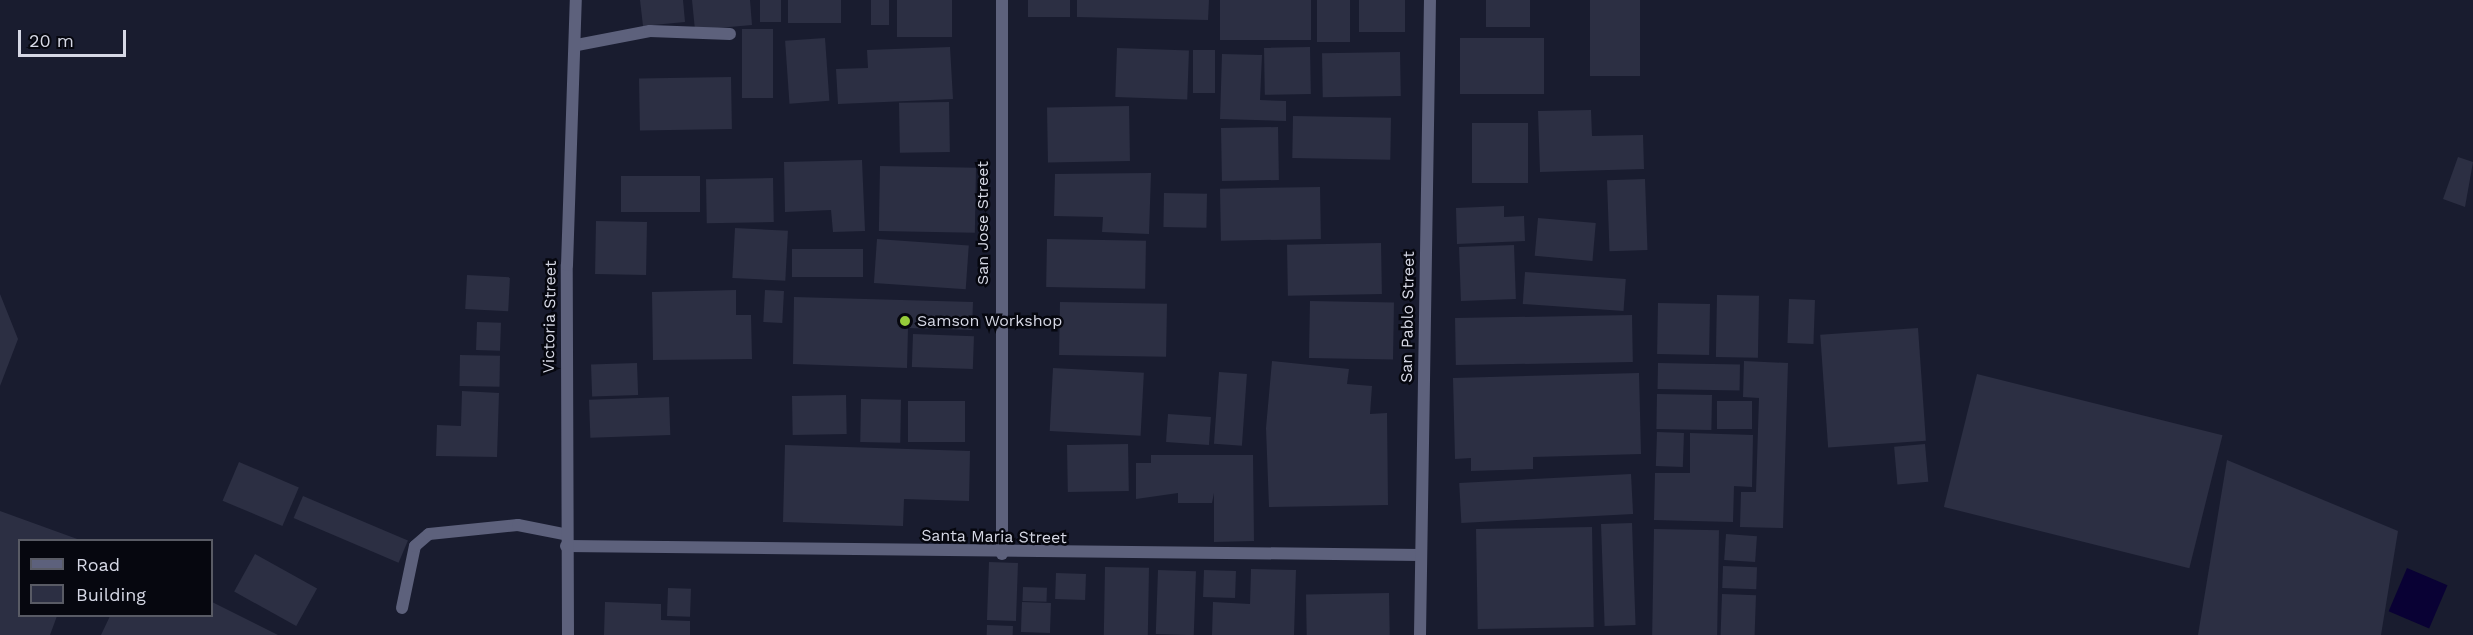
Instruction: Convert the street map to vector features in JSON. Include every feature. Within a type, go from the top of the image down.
[{"type":"street","name":"Victoria Street","points":[[568,635],[565,540],[577,45],[576,0]]},
{"type":"street","name":"San Jose Street","points":[[1002,0],[1002,554]]},
{"type":"street","name":"San Pablo Street","points":[[1420,635],[1430,0]]},
{"type":"street","points":[[577,45],[650,31],[730,34]]},
{"type":"street","name":"Santa Maria Street","points":[[402,608],[415,546],[429,534],[518,525],[565,540],[1002,554],[1421,555]]},
{"type":"shaded area","points":[[2407,568],[2448,585],[2429,628],[2389,611]]},
{"type":"building","points":[[640,0],[683,0],[685,22],[643,26]]},
{"type":"building","points":[[692,0],[750,0],[752,25],[695,30]]},
{"type":"building","points":[[760,0],[781,0],[781,22],[760,22]]},
{"type":"building","points":[[788,0],[841,0],[841,23],[788,23]]},
{"type":"building","points":[[871,0],[889,0],[889,25],[871,25]]},
{"type":"building","points":[[897,0],[952,0],[952,37],[897,37]]},
{"type":"building","points":[[1028,0],[1070,0],[1070,17],[1028,17]]},
{"type":"building","points":[[1077,0],[1209,0],[1208,20],[1077,17]]},
{"type":"building","points":[[1220,0],[1311,0],[1311,40],[1220,40]]},
{"type":"building","points":[[1317,0],[1350,0],[1350,42],[1317,42]]},
{"type":"building","points":[[1359,0],[1405,0],[1405,32],[1359,32]]},
{"type":"building","points":[[1486,0],[1530,0],[1530,27],[1486,27]]},
{"type":"building","points":[[1590,0],[1640,0],[1640,76],[1590,76]]},
{"type":"building","points":[[742,29],[773,29],[773,98],[742,98]]},
{"type":"building","points":[[825,38],[829,101],[789,104],[785,41]]},
{"type":"building","points":[[1460,38],[1544,38],[1544,94],[1460,94]]},
{"type":"building","points":[[950,47],[953,99],[838,104],[836,69],[868,68],[867,50]]},
{"type":"building","points":[[1310,47],[1311,94],[1265,95],[1264,48]]},
{"type":"building","points":[[1117,48],[1189,51],[1187,99],[1115,97]]},
{"type":"building","points":[[1193,50],[1215,50],[1215,93],[1193,93]]},
{"type":"building","points":[[1400,52],[1401,96],[1323,97],[1322,53]]},
{"type":"building","points":[[1222,54],[1262,55],[1260,100],[1286,101],[1286,121],[1220,119]]},
{"type":"building","points":[[731,77],[732,129],[640,131],[639,79]]},
{"type":"building","points":[[949,102],[950,152],[900,153],[899,103]]},
{"type":"building","points":[[1129,106],[1130,161],[1048,162],[1047,107]]},
{"type":"building","points":[[1591,110],[1592,136],[1643,135],[1644,169],[1540,172],[1538,111]]},
{"type":"building","points":[[1293,116],[1391,118],[1390,160],[1292,158]]},
{"type":"building","points":[[1472,123],[1528,123],[1528,183],[1472,183]]},
{"type":"building","points":[[1278,127],[1279,180],[1222,181],[1221,128]]},
{"type":"building","points":[[2458,157],[2473,162],[2465,207],[2443,199]]},
{"type":"building","points":[[862,160],[865,231],[833,232],[831,210],[785,212],[784,162]]},
{"type":"building","points":[[880,166],[976,168],[975,233],[879,231]]},
{"type":"building","points":[[1151,173],[1149,234],[1102,232],[1103,217],[1054,216],[1055,174]]},
{"type":"building","points":[[621,176],[700,176],[700,212],[621,212]]},
{"type":"building","points":[[773,178],[774,222],[707,223],[706,179]]},
{"type":"building","points":[[1645,179],[1647,250],[1610,251],[1607,180]]},
{"type":"building","points":[[1320,187],[1321,239],[1221,241],[1220,189]]},
{"type":"building","points":[[1164,193],[1207,194],[1206,228],[1163,227]]},
{"type":"building","points":[[1504,206],[1504,217],[1524,216],[1525,241],[1457,244],[1456,208]]},
{"type":"building","points":[[1538,218],[1596,223],[1592,261],[1535,256]]},
{"type":"building","points":[[596,221],[647,222],[646,275],[595,274]]},
{"type":"building","points":[[735,228],[788,231],[785,281],[732,278]]},
{"type":"building","points":[[877,239],[969,245],[966,289],[874,283]]},
{"type":"building","points":[[1047,239],[1146,241],[1145,289],[1046,287]]},
{"type":"building","points":[[1381,243],[1382,294],[1288,296],[1287,245]]},
{"type":"building","points":[[1514,245],[1516,299],[1461,301],[1459,247]]},
{"type":"building","points":[[792,249],[863,249],[863,277],[792,277]]},
{"type":"building","points":[[1525,272],[1626,279],[1624,311],[1523,304]]},
{"type":"building","points":[[467,275],[510,277],[508,311],[465,309]]},
{"type":"building","points":[[736,290],[736,315],[751,315],[752,359],[653,360],[652,292]]},
{"type":"building","points":[[765,290],[784,291],[782,323],[763,322]]},
{"type":"building","points":[[0,294],[18,339],[0,386]]},
{"type":"building","points":[[1717,295],[1759,296],[1758,358],[1716,357]]},
{"type":"building","points":[[794,297],[973,302],[972,330],[908,328],[907,368],[793,364]]},
{"type":"building","points":[[1789,299],[1815,300],[1813,344],[1787,343]]},
{"type":"building","points":[[1310,301],[1394,302],[1393,359],[1309,358]]},
{"type":"building","points":[[1060,302],[1167,304],[1166,357],[1059,355]]},
{"type":"building","points":[[1658,303],[1710,304],[1709,355],[1657,354]]},
{"type":"building","points":[[1632,315],[1633,362],[1456,365],[1455,318]]},
{"type":"building","points":[[477,322],[501,323],[500,351],[476,350]]},
{"type":"building","points":[[1918,328],[1926,441],[1828,448],[1820,335]]},
{"type":"building","points":[[913,334],[974,336],[973,369],[912,367]]},
{"type":"building","points":[[460,355],[500,356],[499,387],[459,386]]},
{"type":"building","points":[[1272,361],[1349,369],[1347,384],[1372,386],[1370,414],[1387,413],[1388,505],[1269,507],[1266,428]]},
{"type":"building","points":[[1744,361],[1788,363],[1783,528],[1740,527],[1741,492],[1756,492],[1759,398],[1743,397]]},
{"type":"building","points":[[637,363],[638,395],[592,397],[591,365]]},
{"type":"building","points":[[1658,363],[1740,364],[1740,390],[1658,389]]},
{"type":"building","points":[[1053,368],[1144,373],[1141,436],[1050,431]]},
{"type":"building","points":[[1219,372],[1247,374],[1242,446],[1214,444]]},
{"type":"building","points":[[1639,373],[1641,454],[1533,457],[1533,469],[1471,471],[1471,458],[1455,459],[1453,378]]},
{"type":"building","points":[[1977,374],[2222,435],[2189,568],[1944,507]]},
{"type":"building","points":[[462,391],[499,393],[497,457],[436,456],[437,425],[461,426]]},
{"type":"building","points":[[1657,394],[1712,395],[1711,430],[1656,429]]},
{"type":"building","points":[[846,395],[847,434],[793,435],[792,396]]},
{"type":"building","points":[[669,397],[670,435],[590,438],[589,400]]},
{"type":"building","points":[[861,399],[901,400],[900,443],[860,442]]},
{"type":"building","points":[[908,401],[965,401],[965,442],[908,442]]},
{"type":"building","points":[[1717,401],[1752,401],[1752,429],[1717,429]]},
{"type":"building","points":[[1168,414],[1211,417],[1209,445],[1166,442]]},
{"type":"building","points":[[1657,432],[1684,433],[1683,467],[1656,466]]},
{"type":"building","points":[[1690,433],[1753,435],[1752,487],[1734,486],[1733,522],[1654,520],[1655,473],[1690,473]]},
{"type":"building","points":[[1128,444],[1129,491],[1068,492],[1067,445]]},
{"type":"building","points":[[1925,444],[1928,482],[1897,485],[1894,447]]},
{"type":"building","points":[[785,445],[970,451],[969,501],[904,499],[903,526],[783,522]]},
{"type":"building","points":[[1151,455],[1253,455],[1254,541],[1214,542],[1214,493],[1212,503],[1178,503],[1178,493],[1136,499],[1136,463],[1151,463]]},
{"type":"building","points":[[2227,460],[2398,531],[2381,635],[2198,635]]},
{"type":"building","points":[[239,462],[299,487],[282,526],[223,501]]},
{"type":"building","points":[[1631,474],[1633,514],[1461,523],[1459,483]]},
{"type":"building","points":[[303,496],[408,541],[399,563],[294,518]]},
{"type":"building","points":[[0,511],[77,539],[18,539],[18,617],[57,617],[50,635],[0,635]]},
{"type":"building","points":[[1632,523],[1636,625],[1605,626],[1601,524]]},
{"type":"building","points":[[1592,527],[1594,627],[1478,629],[1476,529]]},
{"type":"building","points":[[1654,529],[1719,530],[1717,635],[1652,635]]},
{"type":"building","points":[[1726,534],[1757,536],[1755,562],[1724,560]]},
{"type":"building","points":[[255,554],[317,588],[296,626],[234,592]]},
{"type":"building","points":[[989,562],[1018,563],[1016,621],[987,620]]},
{"type":"building","points":[[1723,566],[1757,567],[1756,589],[1722,588]]},
{"type":"building","points":[[1105,567],[1149,568],[1148,635],[1104,635]]},
{"type":"building","points":[[1251,569],[1296,570],[1294,635],[1212,635],[1213,602],[1250,604]]},
{"type":"building","points":[[1158,570],[1196,571],[1194,635],[1156,634]]},
{"type":"building","points":[[1204,570],[1236,571],[1235,598],[1203,597]]},
{"type":"building","points":[[1056,573],[1086,574],[1085,600],[1055,599]]},
{"type":"building","points":[[1023,587],[1047,588],[1046,602],[1023,601]]},
{"type":"building","points":[[668,588],[691,589],[690,617],[667,616]]},
{"type":"building","points":[[1389,593],[1390,635],[1307,635],[1306,594]]},
{"type":"building","points":[[1722,594],[1756,595],[1755,635],[1721,635]]},
{"type":"building","points":[[213,602],[278,635],[101,635],[110,617],[213,617]]},
{"type":"building","points":[[605,602],[661,604],[661,620],[690,621],[690,635],[604,635]]},
{"type":"building","points":[[1022,602],[1051,603],[1050,633],[1021,632]]},
{"type":"building","points":[[987,625],[1013,626],[1013,635],[987,635]]},
{"type":"place","name":"Samson Workshop","points":[[905,321]]}]
